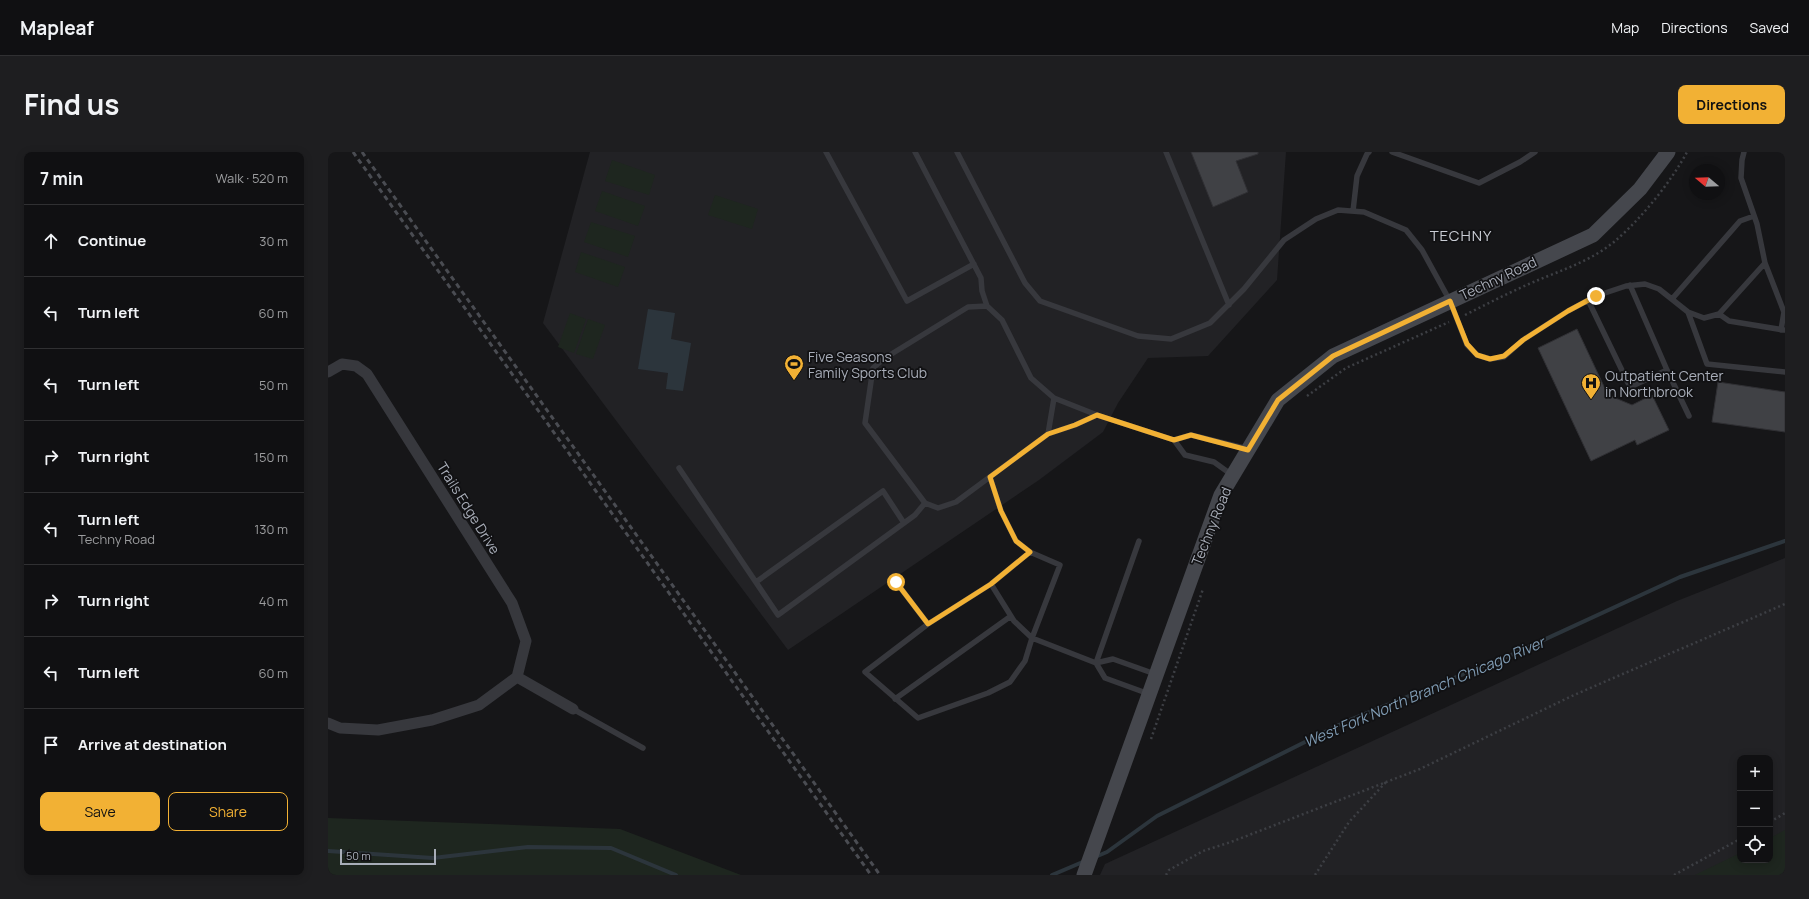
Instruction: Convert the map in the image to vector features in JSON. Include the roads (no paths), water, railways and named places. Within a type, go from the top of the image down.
[{"type":"main road","name":"Techny Road","points":[[1084,875],[1220,495],[1278,400],[1333,356],[1593,234],[1640,189],[1668,152]]},
{"type":"street","name":"Trails Edge Drive","points":[[328,372],[342,364],[356,366],[367,374],[512,603],[526,641],[517,677]]},
{"type":"street","points":[[328,723],[340,728],[378,730],[432,720],[479,705],[517,677],[573,709]]},
{"type":"lane","points":[[826,152],[907,301],[974,264]]},
{"type":"lane","points":[[916,152],[982,278],[982,291],[987,306],[1002,320],[1031,378],[1054,398],[1097,415],[1174,440],[1186,455],[1214,462],[1232,475]]},
{"type":"lane","points":[[957,152],[1025,283],[1040,301],[1138,336],[1171,339],[1210,323],[1244,289],[1284,240],[1316,219],[1338,210],[1364,212],[1406,230],[1422,250],[1450,301],[1467,344],[1477,355],[1490,359],[1504,356],[1523,340],[1588,300],[1630,285],[1645,284],[1659,288],[1688,312],[1704,318],[1719,314],[1765,263]]},
{"type":"lane","points":[[1166,152],[1229,305]]},
{"type":"lane","points":[[1353,211],[1357,176],[1369,152]]},
{"type":"lane","points":[[1392,152],[1479,182],[1520,162],[1535,152]]},
{"type":"lane","points":[[1719,314],[1729,321],[1783,330],[1784,312],[1765,263],[1754,216],[1741,178],[1744,152]]},
{"type":"lane","points":[[1672,299],[1740,221],[1754,216]]},
{"type":"lane","points":[[1630,285],[1689,416]]},
{"type":"lane","points":[[1588,300],[1630,387],[1668,370]]},
{"type":"lane","points":[[987,306],[968,306],[885,358],[873,368],[865,423],[925,503],[938,508],[956,502],[1048,434],[1075,425],[1097,415]]},
{"type":"lane","points":[[1688,312],[1706,364],[1785,372]]},
{"type":"lane","points":[[1048,434],[1054,398]]},
{"type":"lane","points":[[1174,440],[1191,435],[1248,450]]},
{"type":"lane","points":[[679,468],[778,615],[915,515],[925,503]]},
{"type":"lane","points":[[990,477],[1001,511],[1016,541],[1030,552],[1060,564],[1032,638],[1025,661],[1010,682],[988,693],[918,718],[865,672],[928,624],[991,584],[1030,552]]},
{"type":"lane","points":[[756,582],[883,491],[904,523]]},
{"type":"lane","points":[[1096,663],[1139,541]]},
{"type":"lane","points":[[896,582],[928,624]]},
{"type":"lane","points":[[991,584],[1011,616],[1032,638],[1096,663],[1113,659],[1156,674]]},
{"type":"lane","points":[[895,699],[1011,616]]},
{"type":"lane","points":[[1096,663],[1106,678],[1149,694]]},
{"type":"lane","points":[[573,709],[644,748]]},
{"type":"waterway","name":"West Fork North Branch Chicago River","points":[[1095,857],[1107,852],[1157,816],[1347,721],[1511,655],[1680,577],[1785,541]]},
{"type":"waterway","name":"West Fork North Branch Chicago River","points":[[328,851],[433,858],[528,847],[611,848],[676,875]]},
{"type":"waterway","name":"West Fork North Branch Chicago River","points":[[1052,875],[1085,861]]},
{"type":"railway","points":[[353,152],[871,875]]},
{"type":"railway","points":[[362,152],[880,875]]},
{"type":"place","name":"Five Seasons Family Sports Club","points":[[794,381]]},
{"type":"place","name":"Outpatient Center in Northbrook","points":[[1591,400]]},
{"type":"district","name":"TECHNY","points":[[1461,235]]}]
